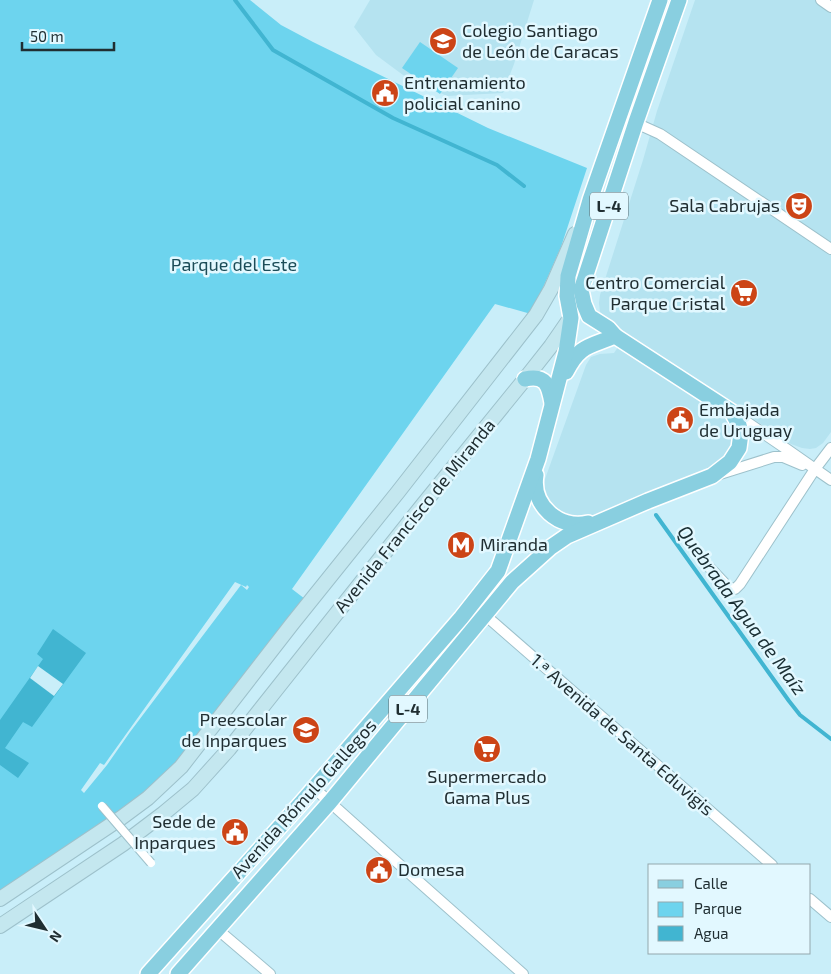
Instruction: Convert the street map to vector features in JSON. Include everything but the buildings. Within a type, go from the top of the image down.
[{"type":"main road","name":"Avenida Francisco de Miranda","points":[[0,899],[135,808],[181,767],[536,315],[551,289],[590,200],[660,0]]},
{"type":"main road","name":"Avenida Francisco de Miranda","points":[[0,926],[123,844],[193,789],[229,749],[571,318],[679,0]]},
{"type":"main road","name":"Avenida Rómulo Gallegos","points":[[148,974],[314,788],[472,605],[498,571],[538,459],[566,352],[571,318],[567,296],[568,276],[590,200]]},
{"type":"main road","points":[[581,290],[589,316],[608,328],[615,336],[732,412]]},
{"type":"main road","name":"L-4","points":[[552,407],[564,376],[580,351],[591,344],[615,336]]},
{"type":"main road","name":"L-4","points":[[524,379],[534,377],[545,382],[550,390],[552,407]]},
{"type":"main road","name":"L-4","points":[[712,476],[730,462],[739,448],[741,433],[732,412]]},
{"type":"main road","name":"L-4","points":[[538,459],[535,491],[544,508],[554,518],[576,524],[613,515]]},
{"type":"main road","name":"Avenida Rómulo Gallegos","points":[[178,974],[330,802],[512,582],[551,547],[567,536],[613,515],[712,476]]},
{"type":"street","points":[[821,0],[831,7]]},
{"type":"street","points":[[620,116],[660,134],[831,249]]},
{"type":"street","points":[[732,412],[831,480]]},
{"type":"street","points":[[709,567],[728,586],[735,589],[831,448]]},
{"type":"street","points":[[712,476],[774,457],[783,458],[815,469]]},
{"type":"street","name":"1.ª Avenida de Santa Eduvigis","points":[[472,605],[771,864]]},
{"type":"street","points":[[314,788],[523,974]]},
{"type":"street","points":[[102,806],[151,862]]},
{"type":"street","points":[[811,900],[831,918]]},
{"type":"street","points":[[218,929],[270,974]]},
{"type":"shaded area","name":"Colegio Santiago de León de Caracas","points":[[370,0],[534,0],[503,93],[447,96],[403,75],[376,55],[354,27]]},
{"type":"shaded area","points":[[695,0],[831,0],[831,432],[823,443],[816,448],[802,448],[791,444],[746,414],[735,432],[735,443],[717,468],[597,519],[562,517],[548,500],[544,489],[545,479],[586,365],[591,357],[614,353],[627,334],[600,312],[600,295],[657,111]]},
{"type":"green space","name":"Parque del Este","points":[[0,0],[250,0],[281,25],[313,42],[488,128],[587,168],[561,247],[531,314],[495,304],[292,589],[305,599],[178,765],[140,798],[0,892]],"holes":[[[235,582],[246,587],[247,585],[249,587],[247,590],[241,585],[84,793],[81,790],[100,763],[104,765]]]},
{"type":"green space","points":[[420,42],[458,68],[440,94],[402,68]]},
{"type":"water","points":[[53,629],[86,653],[32,727],[23,722],[5,748],[29,763],[18,778],[0,765],[0,720],[43,659],[37,654]]},
{"type":"pier","points":[[38,666],[63,684],[54,696],[30,678]]},
{"type":"waterway","points":[[235,0],[273,50],[393,118],[497,165],[524,186]]},
{"type":"waterway","name":"Quebrada Agua de Maíz","points":[[656,515],[789,701],[800,715],[831,739]]},
{"type":"place","name":"Colegio Santiago de León de Caracas","points":[[443,41]]},
{"type":"place","name":"Entrenamiento policial canino","points":[[385,93]]},
{"type":"place","name":"Sala Cabrujas","points":[[799,206]]},
{"type":"place","name":"Centro Comercial Parque Cristal","points":[[744,293]]},
{"type":"place","name":"Embajada de Uruguay","points":[[680,420]]},
{"type":"place","name":"Miranda","points":[[461,545]]},
{"type":"place","name":"Preescolar de Inparques","points":[[306,730]]},
{"type":"place","name":"Supermercado Gama Plus","points":[[487,749]]},
{"type":"place","name":"Sede de Inparques","points":[[235,832]]},
{"type":"place","name":"Domesa","points":[[379,870]]}]
